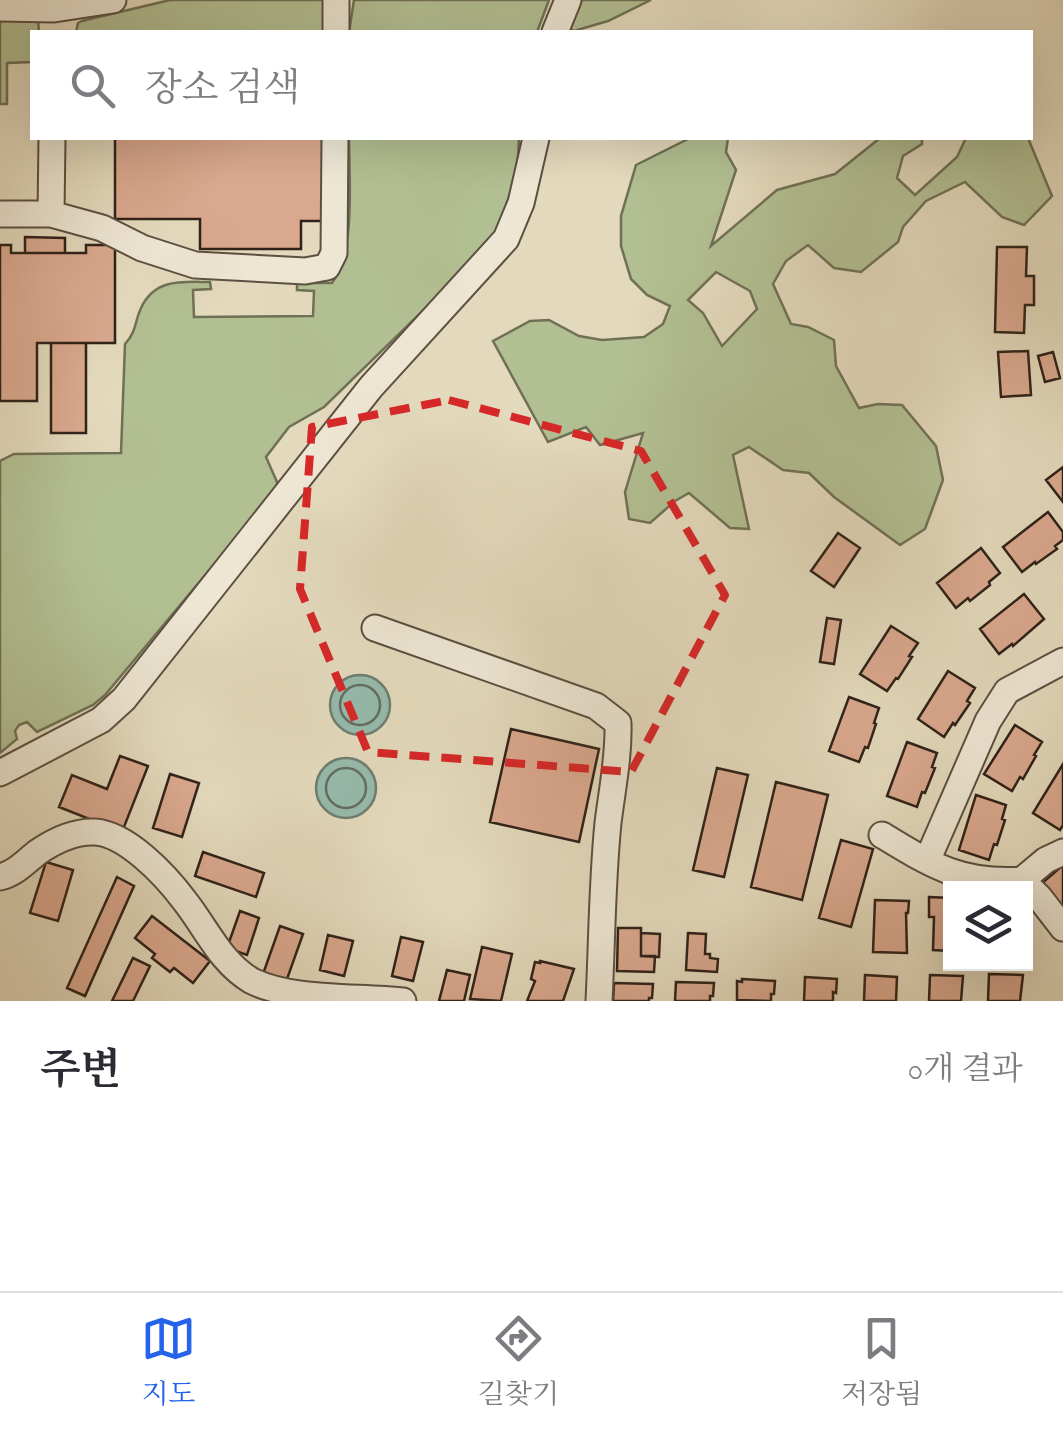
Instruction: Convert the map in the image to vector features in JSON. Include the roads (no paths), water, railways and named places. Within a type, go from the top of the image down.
[{"type":"street","points":[[0,8],[54,21],[112,0]]},
{"type":"street","points":[[336,0],[336,30]]},
{"type":"street","points":[[557,30],[568,0]]},
{"type":"street","points":[[51,214],[52,140]]},
{"type":"street","points":[[0,214],[51,214],[102,228],[142,248],[195,264],[304,271],[327,267],[334,253],[335,140]]},
{"type":"street","points":[[0,773],[101,720],[124,699],[371,387],[506,239],[522,204],[536,140]]},
{"type":"street","points":[[374,628],[596,706],[618,723],[608,824],[599,1001]]},
{"type":"street","points":[[927,861],[988,721],[1007,691],[1063,661]]},
{"type":"street","points":[[0,878],[68,836],[96,832],[116,838],[142,856],[170,884],[224,959],[251,980],[275,991],[302,996],[403,1001]]},
{"type":"street","points":[[882,835],[953,874],[992,882],[1022,880],[1063,852]]},
{"type":"street","points":[[1022,880],[1063,928]]},
{"type":"water","points":[[360,675],[381,684],[390,705],[381,726],[360,735],[339,726],[330,705],[339,684]]},
{"type":"water","points":[[346,758],[367,767],[376,788],[367,809],[346,818],[325,809],[316,788],[325,767]]}]
